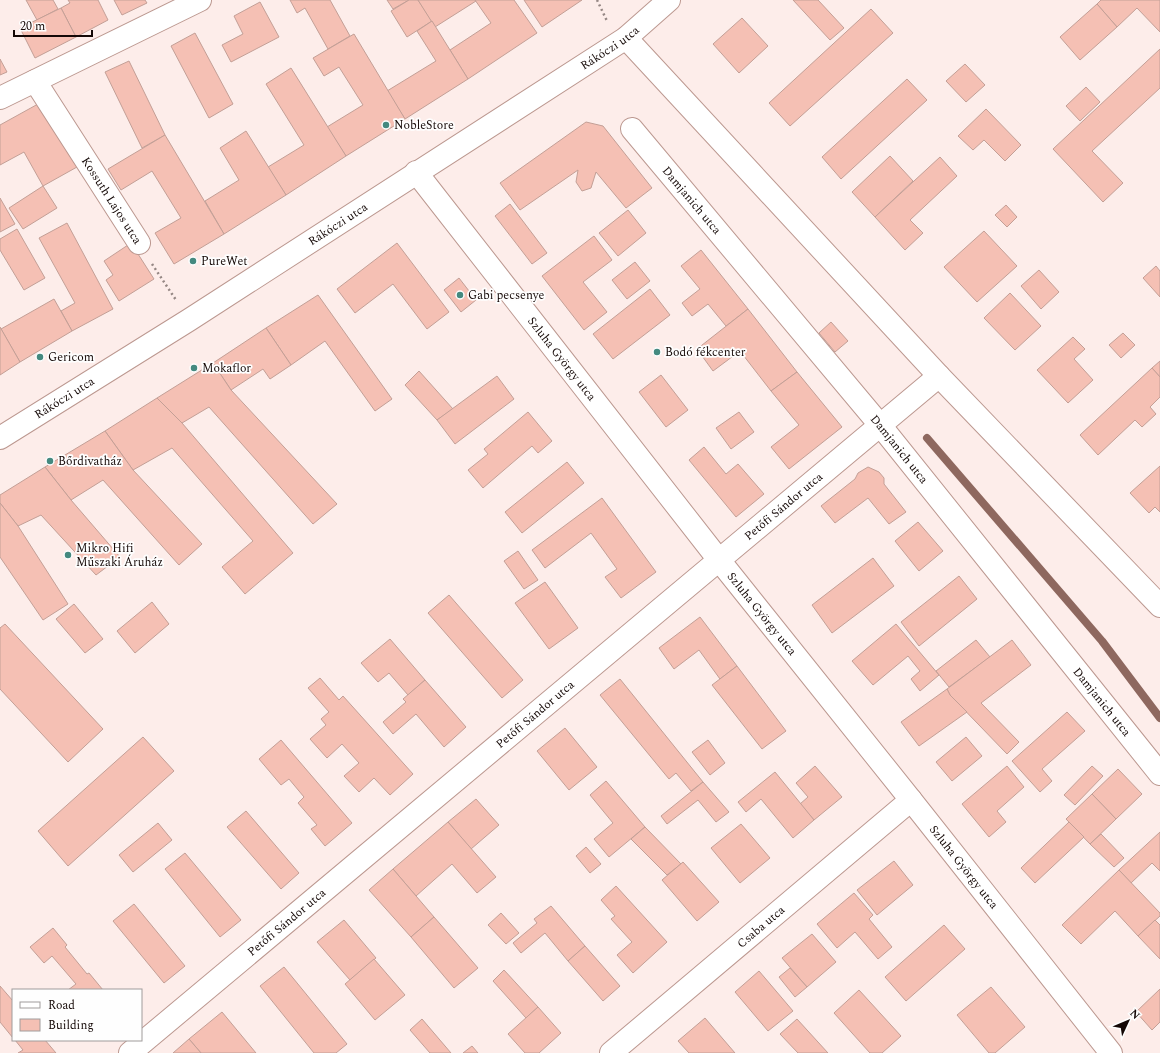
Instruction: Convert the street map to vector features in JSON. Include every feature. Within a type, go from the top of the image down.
[{"type":"street","points":[[0,98],[200,0]]},
{"type":"street","name":"Rákóczi utca","points":[[0,438],[189,320],[416,172],[626,38],[669,0]]},
{"type":"street","points":[[626,38],[939,376],[1160,606]]},
{"type":"street","name":"Kossuth Lajos utca","points":[[35,81],[139,243]]},
{"type":"street","name":"Damjanich utca","points":[[632,129],[880,425],[1160,774]]},
{"type":"street","name":"Szluha György utca","points":[[416,172],[719,560],[1111,1053]]},
{"type":"street","name":"Petőfi Sándor utca","points":[[130,1053],[939,376]]},
{"type":"street","name":"Csaba utca","points":[[611,1053],[911,800]]},
{"type":"path","name":"Kossuth Lajos utca","points":[[139,243],[189,320]]},
{"type":"building","points":[[26,0],[53,0],[58,9],[37,20]]},
{"type":"building","points":[[68,0],[98,0],[108,20],[76,37],[61,8],[70,3]]},
{"type":"building","points":[[114,0],[145,0],[147,3],[122,15]]},
{"type":"building","points":[[290,0],[330,0],[350,36],[328,49],[305,8],[297,13]]},
{"type":"building","points":[[387,0],[409,0],[393,9]]},
{"type":"building","points":[[409,0],[418,0],[432,21],[407,37],[391,11]]},
{"type":"building","points":[[418,0],[475,0],[476,1],[435,27]]},
{"type":"building","points":[[475,0],[514,0],[537,33],[468,79],[450,50],[491,23]]},
{"type":"building","points":[[524,0],[582,0],[542,27]]},
{"type":"building","points":[[793,0],[818,0],[844,28],[830,40]]},
{"type":"building","points":[[1101,0],[1160,0],[1160,32],[1137,8],[1117,27],[1097,4]]},
{"type":"building","points":[[260,2],[279,37],[231,62],[222,45],[243,34],[234,16]]},
{"type":"building","points":[[1097,4],[1117,27],[1080,60],[1060,37]]},
{"type":"building","points":[[61,8],[76,37],[35,58],[20,28]]},
{"type":"building","points":[[871,9],[893,33],[790,126],[769,103]]},
{"type":"building","points":[[742,18],[768,46],[739,73],[713,44]]},
{"type":"building","points":[[432,21],[468,79],[405,119],[387,91],[436,61],[417,31]]},
{"type":"building","points":[[195,33],[233,104],[209,118],[171,46]]},
{"type":"building","points":[[354,34],[405,119],[346,156],[327,127],[363,105],[339,67],[324,76],[313,58]]},
{"type":"building","points":[[1160,49],[1160,88],[1092,151],[1123,183],[1103,202],[1053,149]]},
{"type":"building","points":[[0,59],[7,72],[0,75]]},
{"type":"building","points":[[129,61],[165,135],[142,148],[105,72]]},
{"type":"building","points":[[965,64],[985,85],[966,102],[946,81]]},
{"type":"building","points":[[291,68],[346,156],[286,195],[268,167],[304,145],[266,84]]},
{"type":"building","points":[[907,79],[927,100],[841,179],[822,157]]},
{"type":"building","points":[[1086,87],[1100,102],[1080,121],[1066,106]]},
{"type":"building","points":[[38,104],[77,167],[43,186],[24,152],[0,165],[0,125]]},
{"type":"building","points":[[986,109],[1021,145],[1005,161],[984,140],[973,150],[958,136]]},
{"type":"building","points":[[586,122],[603,126],[652,188],[626,208],[596,172],[591,188],[582,191],[576,182],[578,170],[520,210],[500,183]]},
{"type":"building","points":[[246,131],[286,195],[224,234],[205,201],[239,180],[220,148]]},
{"type":"building","points":[[165,135],[224,234],[174,264],[155,233],[181,218],[152,171],[121,190],[108,169]]},
{"type":"building","points":[[890,156],[913,181],[875,217],[852,192]]},
{"type":"building","points":[[940,157],[957,176],[910,220],[923,233],[905,250],[875,217]]},
{"type":"building","points":[[43,186],[57,208],[23,229],[9,208]]},
{"type":"building","points":[[0,198],[15,224],[0,232]]},
{"type":"building","points":[[510,204],[547,253],[532,264],[495,216]]},
{"type":"building","points":[[1006,205],[1017,217],[1007,227],[995,215]]},
{"type":"building","points":[[628,210],[646,233],[618,256],[599,233]]},
{"type":"building","points":[[67,223],[113,309],[72,331],[61,311],[75,303],[39,238]]},
{"type":"building","points":[[17,229],[45,278],[24,290],[0,250],[0,239]]},
{"type":"building","points":[[984,231],[1017,266],[977,302],[944,267]]},
{"type":"building","points":[[594,236],[612,260],[583,282],[607,312],[584,330],[542,276]]},
{"type":"building","points":[[131,243],[154,279],[119,301],[106,280],[113,275],[104,261]]},
{"type":"building","points":[[397,243],[449,312],[427,329],[393,284],[355,313],[337,289]]},
{"type":"building","points":[[701,250],[748,309],[726,326],[708,304],[692,316],[682,303],[700,289],[681,266]]},
{"type":"building","points":[[635,262],[650,281],[627,299],[612,280]]},
{"type":"building","points":[[1156,266],[1160,271],[1160,297],[1143,278]]},
{"type":"building","points":[[1039,270],[1059,292],[1041,309],[1021,286]]},
{"type":"building","name":"Gabi pecsenye","points":[[459,278],[476,300],[461,312],[444,290]]},
{"type":"building","points":[[650,289],[670,315],[613,359],[593,334]]},
{"type":"building","points":[[1010,293],[1041,326],[1015,350],[984,318]]},
{"type":"building","points":[[318,295],[392,399],[375,411],[325,341],[291,365],[266,328]]},
{"type":"building","points":[[54,299],[72,331],[20,362],[1,329]]},
{"type":"building","points":[[748,309],[797,372],[771,391],[740,351],[713,371],[697,349]]},
{"type":"building","points":[[831,322],[848,341],[835,352],[819,333]]},
{"type":"building","points":[[0,327],[20,362],[0,375]]},
{"type":"building","points":[[266,328],[291,365],[270,379],[263,369],[231,390],[213,363]]},
{"type":"building","points":[[1123,333],[1135,345],[1121,358],[1109,345]]},
{"type":"building","points":[[1073,337],[1085,349],[1074,359],[1093,380],[1068,403],[1037,370]]},
{"type":"building","points":[[1160,361],[1160,377],[1152,368]]},
{"type":"building","points":[[213,363],[231,390],[337,504],[313,524],[209,407],[182,423],[157,398]]},
{"type":"building","points":[[1152,368],[1160,377],[1160,397],[1150,407],[1156,414],[1142,427],[1135,420],[1098,455],[1080,435]]},
{"type":"building","points":[[419,371],[453,409],[437,420],[405,385]]},
{"type":"building","points":[[797,372],[842,427],[789,469],[771,447],[799,425],[771,391]]},
{"type":"building","points":[[661,375],[688,410],[666,427],[639,392]]},
{"type":"building","points":[[497,376],[514,399],[455,444],[437,420]]},
{"type":"building","points":[[157,398],[182,423],[293,553],[245,594],[222,567],[253,541],[172,448],[133,470],[105,431]]},
{"type":"building","points":[[528,412],[552,441],[538,453],[532,446],[483,488],[468,470],[488,454],[484,449]]},
{"type":"building","points":[[739,412],[754,432],[731,449],[716,428]]},
{"type":"building","points":[[105,431],[133,470],[202,544],[179,565],[103,480],[71,500],[45,467]]},
{"type":"building","points":[[704,447],[726,474],[738,464],[764,494],[736,517],[689,460]]},
{"type":"building","points":[[567,462],[584,483],[522,533],[505,512]]},
{"type":"building","points":[[1160,466],[1160,512],[1155,507],[1149,513],[1130,493]]},
{"type":"building","points":[[45,467],[120,557],[96,575],[41,515],[18,526],[0,503],[0,495]]},
{"type":"building","points":[[868,467],[879,472],[884,478],[884,484],[906,512],[889,524],[868,498],[835,523],[821,506],[855,479],[858,473]]},
{"type":"building","points":[[602,498],[656,572],[621,598],[605,577],[617,569],[591,533],[545,568],[532,550]]},
{"type":"building","points":[[0,503],[18,526],[68,604],[43,620],[0,557]]},
{"type":"building","points":[[918,522],[943,551],[919,571],[895,541]]},
{"type":"building","points":[[518,551],[538,580],[524,589],[504,561]]},
{"type":"building","points":[[873,558],[894,586],[832,633],[812,605]]},
{"type":"building","points":[[959,576],[977,599],[919,646],[901,622]]},
{"type":"building","points":[[545,582],[578,628],[549,649],[515,603]]},
{"type":"building","points":[[449,595],[523,680],[502,698],[428,613]]},
{"type":"building","points":[[152,602],[169,624],[135,653],[117,631]]},
{"type":"building","points":[[74,604],[103,639],[85,653],[56,619]]},
{"type":"building","points":[[700,617],[737,666],[720,679],[699,650],[674,669],[659,648]]},
{"type":"building","points":[[5,624],[103,729],[68,762],[0,689],[0,628]]},
{"type":"building","points":[[896,624],[939,675],[920,691],[911,679],[920,671],[908,656],[873,685],[852,661]]},
{"type":"building","points":[[390,639],[425,680],[408,695],[389,673],[378,682],[361,663]]},
{"type":"building","points":[[976,640],[990,657],[949,687],[936,671]]},
{"type":"building","points":[[1012,640],[1031,665],[981,703],[1019,742],[1007,754],[950,695],[947,689]]},
{"type":"building","points":[[737,666],[786,731],[762,749],[712,685]]},
{"type":"building","points":[[320,678],[339,700],[343,696],[413,774],[390,795],[374,778],[359,792],[344,776],[359,763],[342,744],[327,758],[310,739],[326,725],[321,719],[329,712],[308,688]]},
{"type":"building","points":[[620,679],[703,782],[691,791],[676,773],[669,779],[600,695]]},
{"type":"building","points":[[425,680],[466,727],[444,747],[416,714],[393,734],[383,722],[406,702],[403,699]]},
{"type":"building","points":[[947,689],[950,695],[967,712],[919,746],[901,722]]},
{"type":"building","points":[[1067,712],[1085,731],[1042,769],[1052,781],[1040,792],[1012,761]]},
{"type":"building","points":[[565,728],[597,767],[569,790],[537,751]]},
{"type":"building","points":[[143,737],[174,771],[68,866],[38,831]]},
{"type":"building","points":[[966,737],[982,756],[952,781],[936,762]]},
{"type":"building","points":[[281,740],[352,823],[325,846],[311,829],[317,825],[298,803],[304,797],[289,779],[281,785],[259,759]]},
{"type":"building","points":[[708,740],[725,763],[710,775],[692,752]]},
{"type":"building","points":[[815,766],[842,797],[814,820],[800,804],[808,797],[796,783]]},
{"type":"building","points":[[1007,766],[1024,787],[997,811],[1006,822],[989,837],[962,804]]},
{"type":"building","points":[[1092,766],[1103,776],[1075,805],[1064,795]]},
{"type":"building","points":[[1118,769],[1142,794],[1116,819],[1092,794]]},
{"type":"building","points":[[775,772],[814,820],[793,838],[761,799],[746,812],[738,802]]},
{"type":"building","points":[[606,781],[645,827],[609,857],[594,839],[613,823],[590,795]]},
{"type":"building","points":[[703,782],[729,812],[716,822],[698,800],[667,824],[661,816]]},
{"type":"building","points":[[1092,794],[1116,819],[1090,844],[1066,819]]},
{"type":"building","points":[[476,799],[499,825],[471,849],[448,822]]},
{"type":"building","points":[[246,811],[299,873],[281,889],[227,827]]},
{"type":"building","points":[[448,822],[496,877],[477,893],[452,864],[416,896],[393,869]]},
{"type":"building","points":[[1069,822],[1084,837],[1035,883],[1021,868]]},
{"type":"building","points":[[158,823],[172,840],[133,872],[119,855]]},
{"type":"building","points":[[741,824],[770,858],[740,883],[711,848]]},
{"type":"building","points":[[645,827],[681,864],[667,875],[631,839]]},
{"type":"building","points":[[1160,832],[1160,871],[1152,863],[1131,883],[1119,870]]},
{"type":"building","points":[[1101,834],[1124,858],[1114,867],[1090,844]]},
{"type":"building","points":[[586,847],[601,864],[590,873],[576,856]]},
{"type":"building","points":[[185,853],[241,920],[220,937],[165,869]]},
{"type":"building","points":[[894,861],[913,885],[877,915],[857,890]]},
{"type":"building","points":[[683,862],[719,902],[697,921],[662,880]]},
{"type":"building","points":[[393,869],[434,917],[411,937],[369,890]]},
{"type":"building","points":[[1119,870],[1160,913],[1160,916],[1138,936],[1115,911],[1081,944],[1062,925]]},
{"type":"building","points":[[616,886],[667,942],[633,973],[617,955],[632,942],[611,919],[615,916],[601,900]]},
{"type":"building","points":[[854,893],[873,915],[869,919],[892,947],[878,959],[855,932],[837,948],[817,924]]},
{"type":"building","points":[[134,904],[185,966],[164,983],[113,921]]},
{"type":"building","points":[[551,906],[585,946],[568,961],[545,933],[521,953],[513,943],[537,923],[534,919]]},
{"type":"building","points":[[501,913],[519,933],[506,944],[488,925]]},
{"type":"building","points":[[434,917],[478,968],[454,988],[411,937]]},
{"type":"building","points":[[344,920],[376,958],[350,980],[317,942]]},
{"type":"building","points":[[1155,920],[1160,925],[1160,959],[1138,936]]},
{"type":"building","points":[[944,925],[965,949],[906,1001],[885,977]]},
{"type":"building","points":[[53,928],[67,945],[65,947],[87,974],[89,973],[102,989],[69,989],[76,984],[52,956],[44,963],[30,947]]},
{"type":"building","points":[[812,934],[836,962],[807,987],[782,958]]},
{"type":"building","points":[[585,946],[620,986],[603,1001],[568,961]]},
{"type":"building","points":[[374,959],[405,995],[375,1020],[345,984]]},
{"type":"building","points":[[284,967],[347,1044],[336,1053],[314,1053],[260,986]]},
{"type":"building","points":[[790,968],[807,987],[795,997],[779,977]]},
{"type":"building","points":[[504,970],[538,1007],[526,1018],[493,981]]},
{"type":"building","points":[[759,971],[793,1011],[768,1031],[735,992]]},
{"type":"building","points":[[0,986],[12,1000],[12,1037],[0,1022]]},
{"type":"building","points":[[991,987],[1025,1027],[995,1053],[989,1053],[957,1015]]},
{"type":"building","points":[[1160,989],[1160,1022],[1152,1030],[1136,1012]]},
{"type":"building","points":[[859,990],[901,1036],[882,1053],[870,1053],[834,1013]]},
{"type":"building","points":[[538,1007],[561,1033],[539,1053],[525,1053],[508,1034]]},
{"type":"building","points":[[222,1012],[256,1053],[201,1053],[189,1039]]},
{"type":"building","points":[[705,1018],[735,1053],[689,1053],[678,1041]]},
{"type":"building","points":[[422,1019],[451,1053],[430,1053],[410,1030]]},
{"type":"building","points":[[797,1019],[828,1053],[798,1053],[780,1034]]},
{"type":"building","points":[[189,1039],[201,1053],[173,1053]]},
{"type":"building","points":[[16,1041],[46,1041],[56,1053],[18,1053],[23,1050]]},
{"type":"building","points":[[472,1046],[478,1053],[463,1053]]},
{"type":"waterway","points":[[927,438],[1102,641],[1160,718]]},
{"type":"place","name":"NobleStore","points":[[386,125]]},
{"type":"place","name":"PureWet","points":[[193,261]]},
{"type":"place","name":"Gabi pecsenye","points":[[460,295]]},
{"type":"place","name":"Bodó fékcenter","points":[[657,352]]},
{"type":"place","name":"Gericom","points":[[40,357]]},
{"type":"place","name":"Mokaflor","points":[[194,368]]},
{"type":"place","name":"Bőrdivatház","points":[[50,461]]},
{"type":"place","name":"Mikro Hifi Műszaki Áruház","points":[[68,555]]}]
